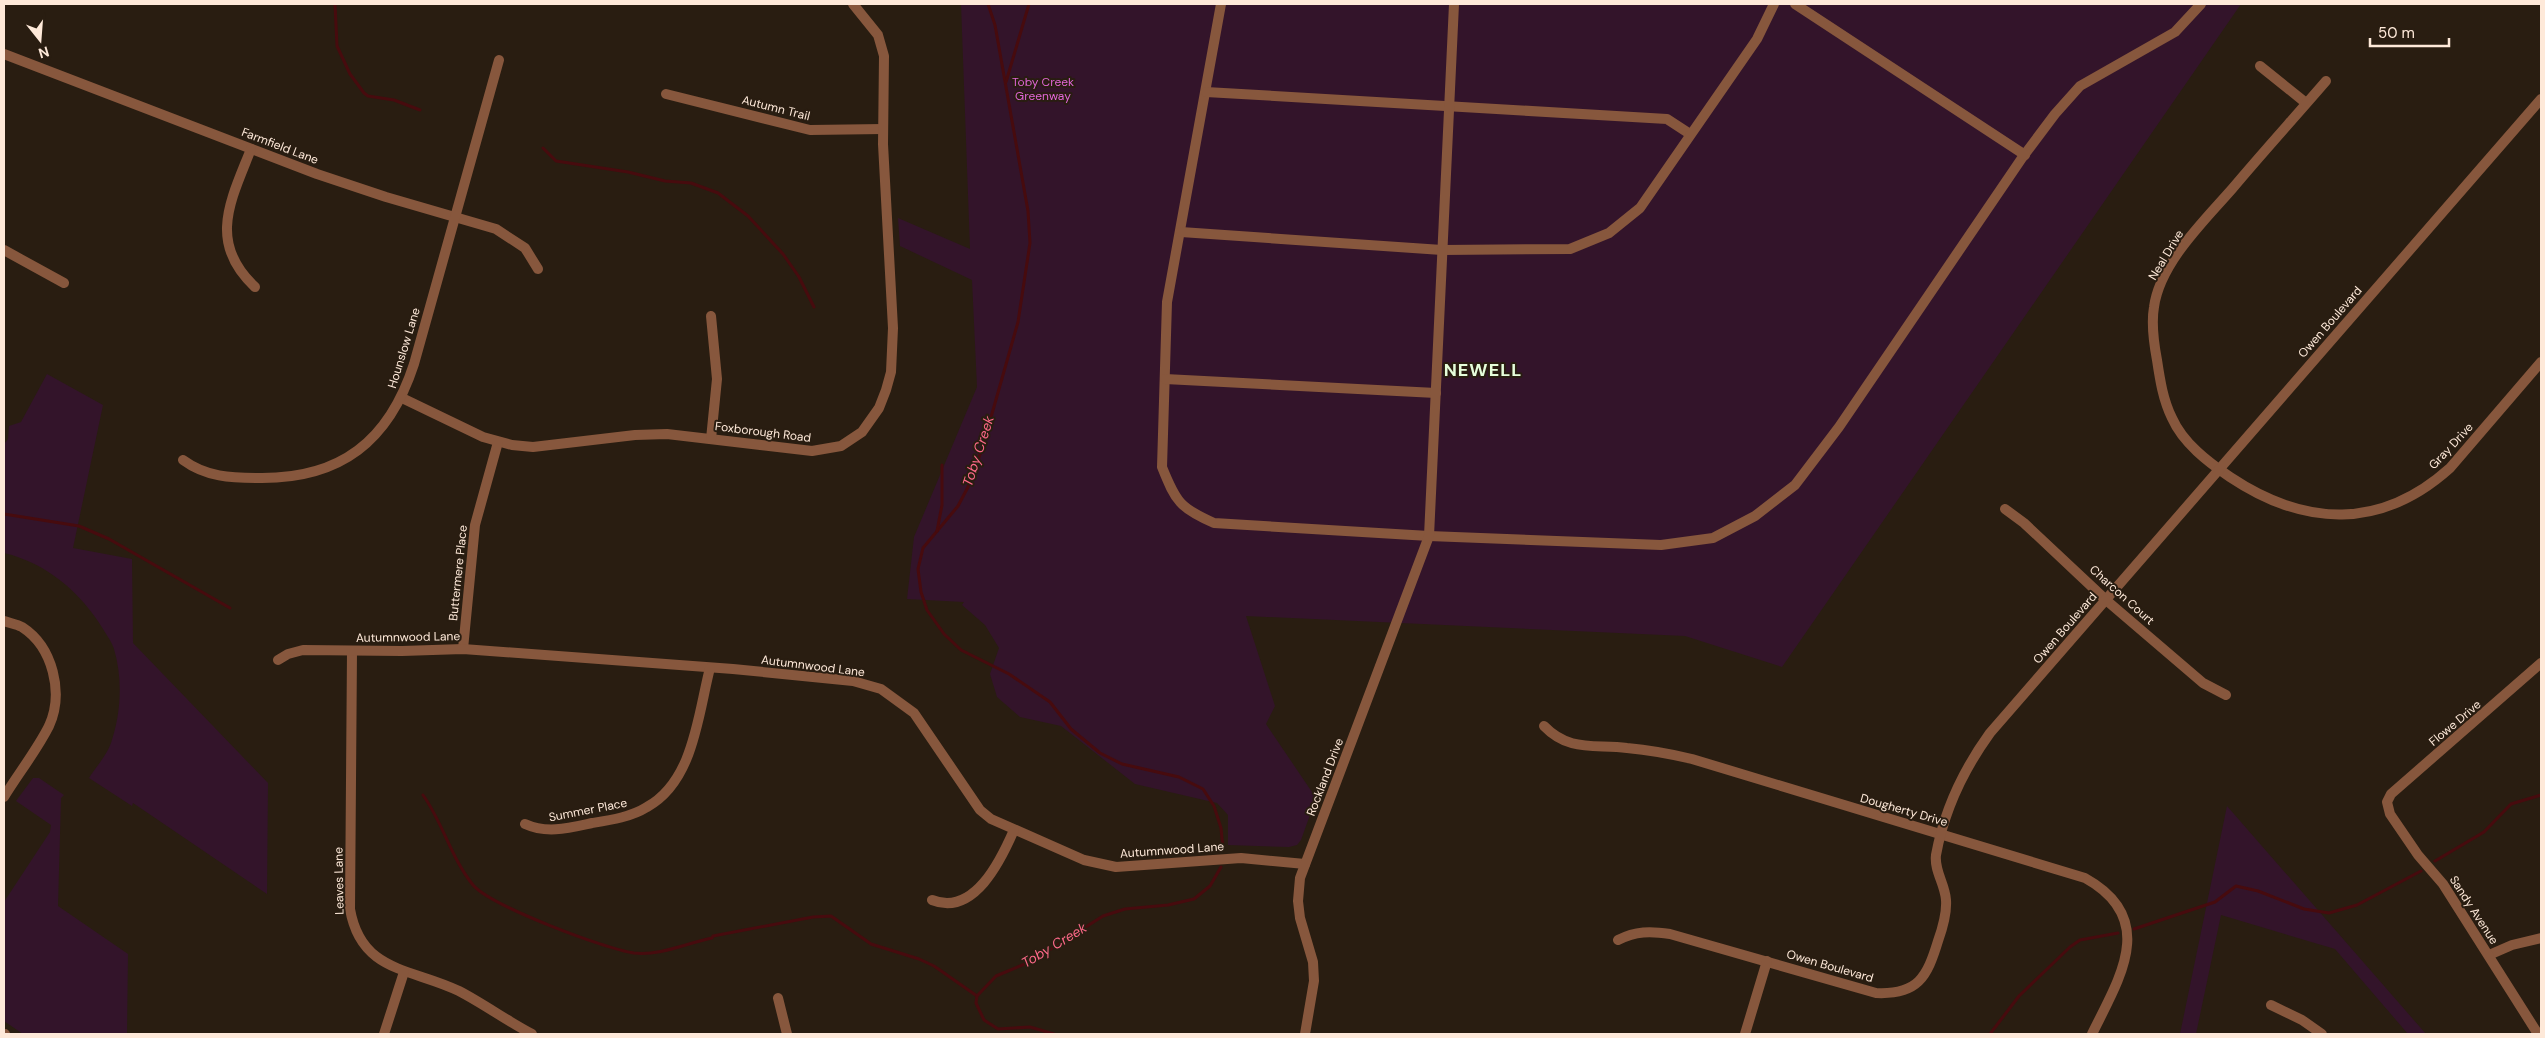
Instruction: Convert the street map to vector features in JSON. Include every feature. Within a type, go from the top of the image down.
[{"type":"street","name":"Foxborough Road","points":[[402,398],[498,442],[543,446],[610,437],[667,434],[812,451],[826,450],[854,439],[862,432],[879,408],[891,372],[893,342],[883,129],[883,48],[870,22],[853,4]]},
{"type":"street","points":[[1221,4],[1167,302],[1162,467],[1171,490],[1187,511],[1214,523],[1429,536],[1661,545],[1713,538],[1755,516],[1795,485],[1839,426],[2024,155],[2080,86],[2175,32],[2201,4]]},
{"type":"street","name":"Rockland Drive","points":[[1305,1034],[1314,980],[1312,953],[1300,918],[1298,901],[1300,878],[1429,536],[1454,4]]},
{"type":"street","points":[[1181,232],[1442,250],[1570,249],[1609,233],[1640,208],[1757,39],[1774,4]]},
{"type":"street","points":[[1795,4],[2024,155]]},
{"type":"street","name":"Farmfield Lane","points":[[4,54],[356,188],[504,233],[525,248],[538,268]]},
{"type":"street","name":"Hounslow Lane","points":[[183,460],[214,476],[284,478],[317,472],[350,457],[364,446],[391,416],[402,398],[456,217],[499,60]]},
{"type":"street","points":[[2260,66],[2306,103]]},
{"type":"street","name":"Neal Drive","points":[[2218,469],[2184,438],[2172,419],[2164,398],[2154,344],[2154,308],[2162,282],[2186,242],[2326,81]]},
{"type":"street","points":[[1206,92],[1667,119],[1690,134]]},
{"type":"street","name":"Autumn Trail","points":[[666,94],[810,130],[883,129]]},
{"type":"street","name":"Owen Boulevard","points":[[1618,940],[1629,934],[1648,931],[1670,934],[1876,993],[1901,992],[1916,984],[1930,968],[1944,922],[1945,892],[1936,859],[1942,834],[1959,784],[1975,754],[1990,733],[2218,469],[2541,99]]},
{"type":"street","points":[[251,149],[230,202],[226,235],[234,260],[255,287]]},
{"type":"street","points":[[4,250],[64,283]]},
{"type":"street","points":[[711,438],[717,379],[712,316]]},
{"type":"street","name":"Gray Drive","points":[[2218,469],[2269,500],[2300,511],[2332,516],[2352,515],[2375,510],[2418,493],[2435,482],[2450,468],[2541,362]]},
{"type":"street","points":[[1165,379],[1436,393]]},
{"type":"street","name":"Buttermere Place","points":[[463,649],[474,526],[498,442]]},
{"type":"street","name":"Charcon Court","points":[[2005,509],[2024,524],[2106,600],[2203,683],[2226,695]]},
{"type":"street","points":[[4,621],[22,627],[43,649],[54,672],[56,698],[49,725],[4,797]]},
{"type":"street","name":"Autumnwood Lane","points":[[278,660],[298,651],[463,649],[853,681],[881,689],[914,713],[980,810],[1014,830],[1084,860],[1116,867],[1240,858],[1305,864]]},
{"type":"street","name":"Leaves Lane","points":[[352,651],[350,908],[354,928],[366,948],[375,957],[404,972],[457,990],[532,1034]]},
{"type":"street","name":"Flowe Drive","points":[[2387,802],[2391,794],[2541,663]]},
{"type":"street","name":"Summer Place","points":[[525,824],[534,828],[552,830],[632,814],[654,803],[666,792],[682,770],[688,754],[710,668]]},
{"type":"street","name":"Dougherty Drive","points":[[1544,726],[1554,736],[1572,744],[1633,748],[1692,759],[2085,878],[2097,885],[2115,904],[2126,933],[2127,953],[2120,978],[2092,1034]]},
{"type":"street","name":"Sandy Avenue","points":[[2387,802],[2390,814],[2401,833],[2443,884],[2538,1034]]},
{"type":"street","points":[[932,900],[942,904],[955,903],[982,885],[1002,858],[1014,830]]},
{"type":"street","points":[[2489,955],[2512,945],[2541,938]]},
{"type":"street","points":[[1744,1034],[1767,961]]},
{"type":"street","points":[[384,1034],[404,972]]},
{"type":"street","points":[[778,998],[788,1034]]},
{"type":"street","points":[[2271,1005],[2302,1020],[2322,1034]]},
{"type":"green space","name":"Toby Creek Greenway","points":[[961,4],[2241,4],[1782,667],[1685,636],[1246,616],[1275,706],[1266,724],[1316,798],[1301,840],[1297,845],[1289,847],[1228,845],[1228,815],[1217,803],[1135,784],[1061,726],[1020,717],[997,697],[990,674],[999,648],[985,625],[962,605],[964,602],[907,599],[914,537],[977,387],[972,280],[900,246],[898,218],[970,249]]},
{"type":"green space","points":[[47,374],[103,405],[73,548],[132,559],[133,643],[268,783],[267,894],[133,803],[132,806],[89,778],[109,747],[117,720],[120,684],[113,646],[84,603],[61,581],[35,564],[4,553],[4,444],[8,439],[9,426],[21,422]]},
{"type":"green space","points":[[33,778],[39,778],[64,795],[61,798],[58,906],[128,954],[127,1034],[23,1034],[4,1021],[4,902],[50,832],[51,825],[16,801]]},
{"type":"green space","points":[[2227,806],[2426,1034],[2408,1034],[2335,949],[2221,915],[2196,1034],[2180,1034]]},
{"type":"waterway","points":[[335,4],[337,46],[350,74],[364,93],[368,96],[394,100],[420,110]]},
{"type":"waterway","name":"Toby Creek","points":[[988,4],[995,25],[1028,211],[1030,243],[1018,322],[982,449],[968,487],[958,506],[923,548],[918,569],[921,592],[927,610],[944,634],[961,650],[1009,674],[1050,702],[1071,729],[1100,753],[1122,764],[1179,777],[1203,789],[1214,806],[1221,828],[1223,849]]},
{"type":"waterway","name":"Toby Creek","points":[[1006,82],[1029,4]]},
{"type":"waterway","points":[[543,148],[556,161],[628,172],[665,181],[691,183],[718,193],[748,216],[783,254],[799,277],[814,307]]},
{"type":"waterway","points":[[937,531],[942,505],[942,465]]},
{"type":"waterway","points":[[4,514],[79,526],[109,539],[230,608]]},
{"type":"waterway","points":[[423,795],[465,875],[473,885],[484,894],[524,915],[599,944],[634,953],[654,953],[712,938],[713,936],[813,917],[831,916],[871,944],[919,959],[934,966],[977,996]]},
{"type":"waterway","points":[[2435,861],[2484,832],[2511,804],[2541,795]]},
{"type":"waterway","name":"Toby Creek","points":[[1054,1034],[1030,1027],[998,1029],[984,1020],[976,1003],[977,996],[996,976],[1032,961],[1103,916],[1125,909],[1168,905],[1194,899],[1210,886],[1221,867]]},
{"type":"waterway","points":[[2134,929],[2215,902],[2236,886],[2258,891],[2304,909],[2329,913],[2357,905],[2421,871]]},
{"type":"waterway","points":[[1990,1034],[2019,996],[2070,947],[2080,940],[2118,933]]},
{"type":"district","name":"NEWELL","points":[[1483,370]]}]
